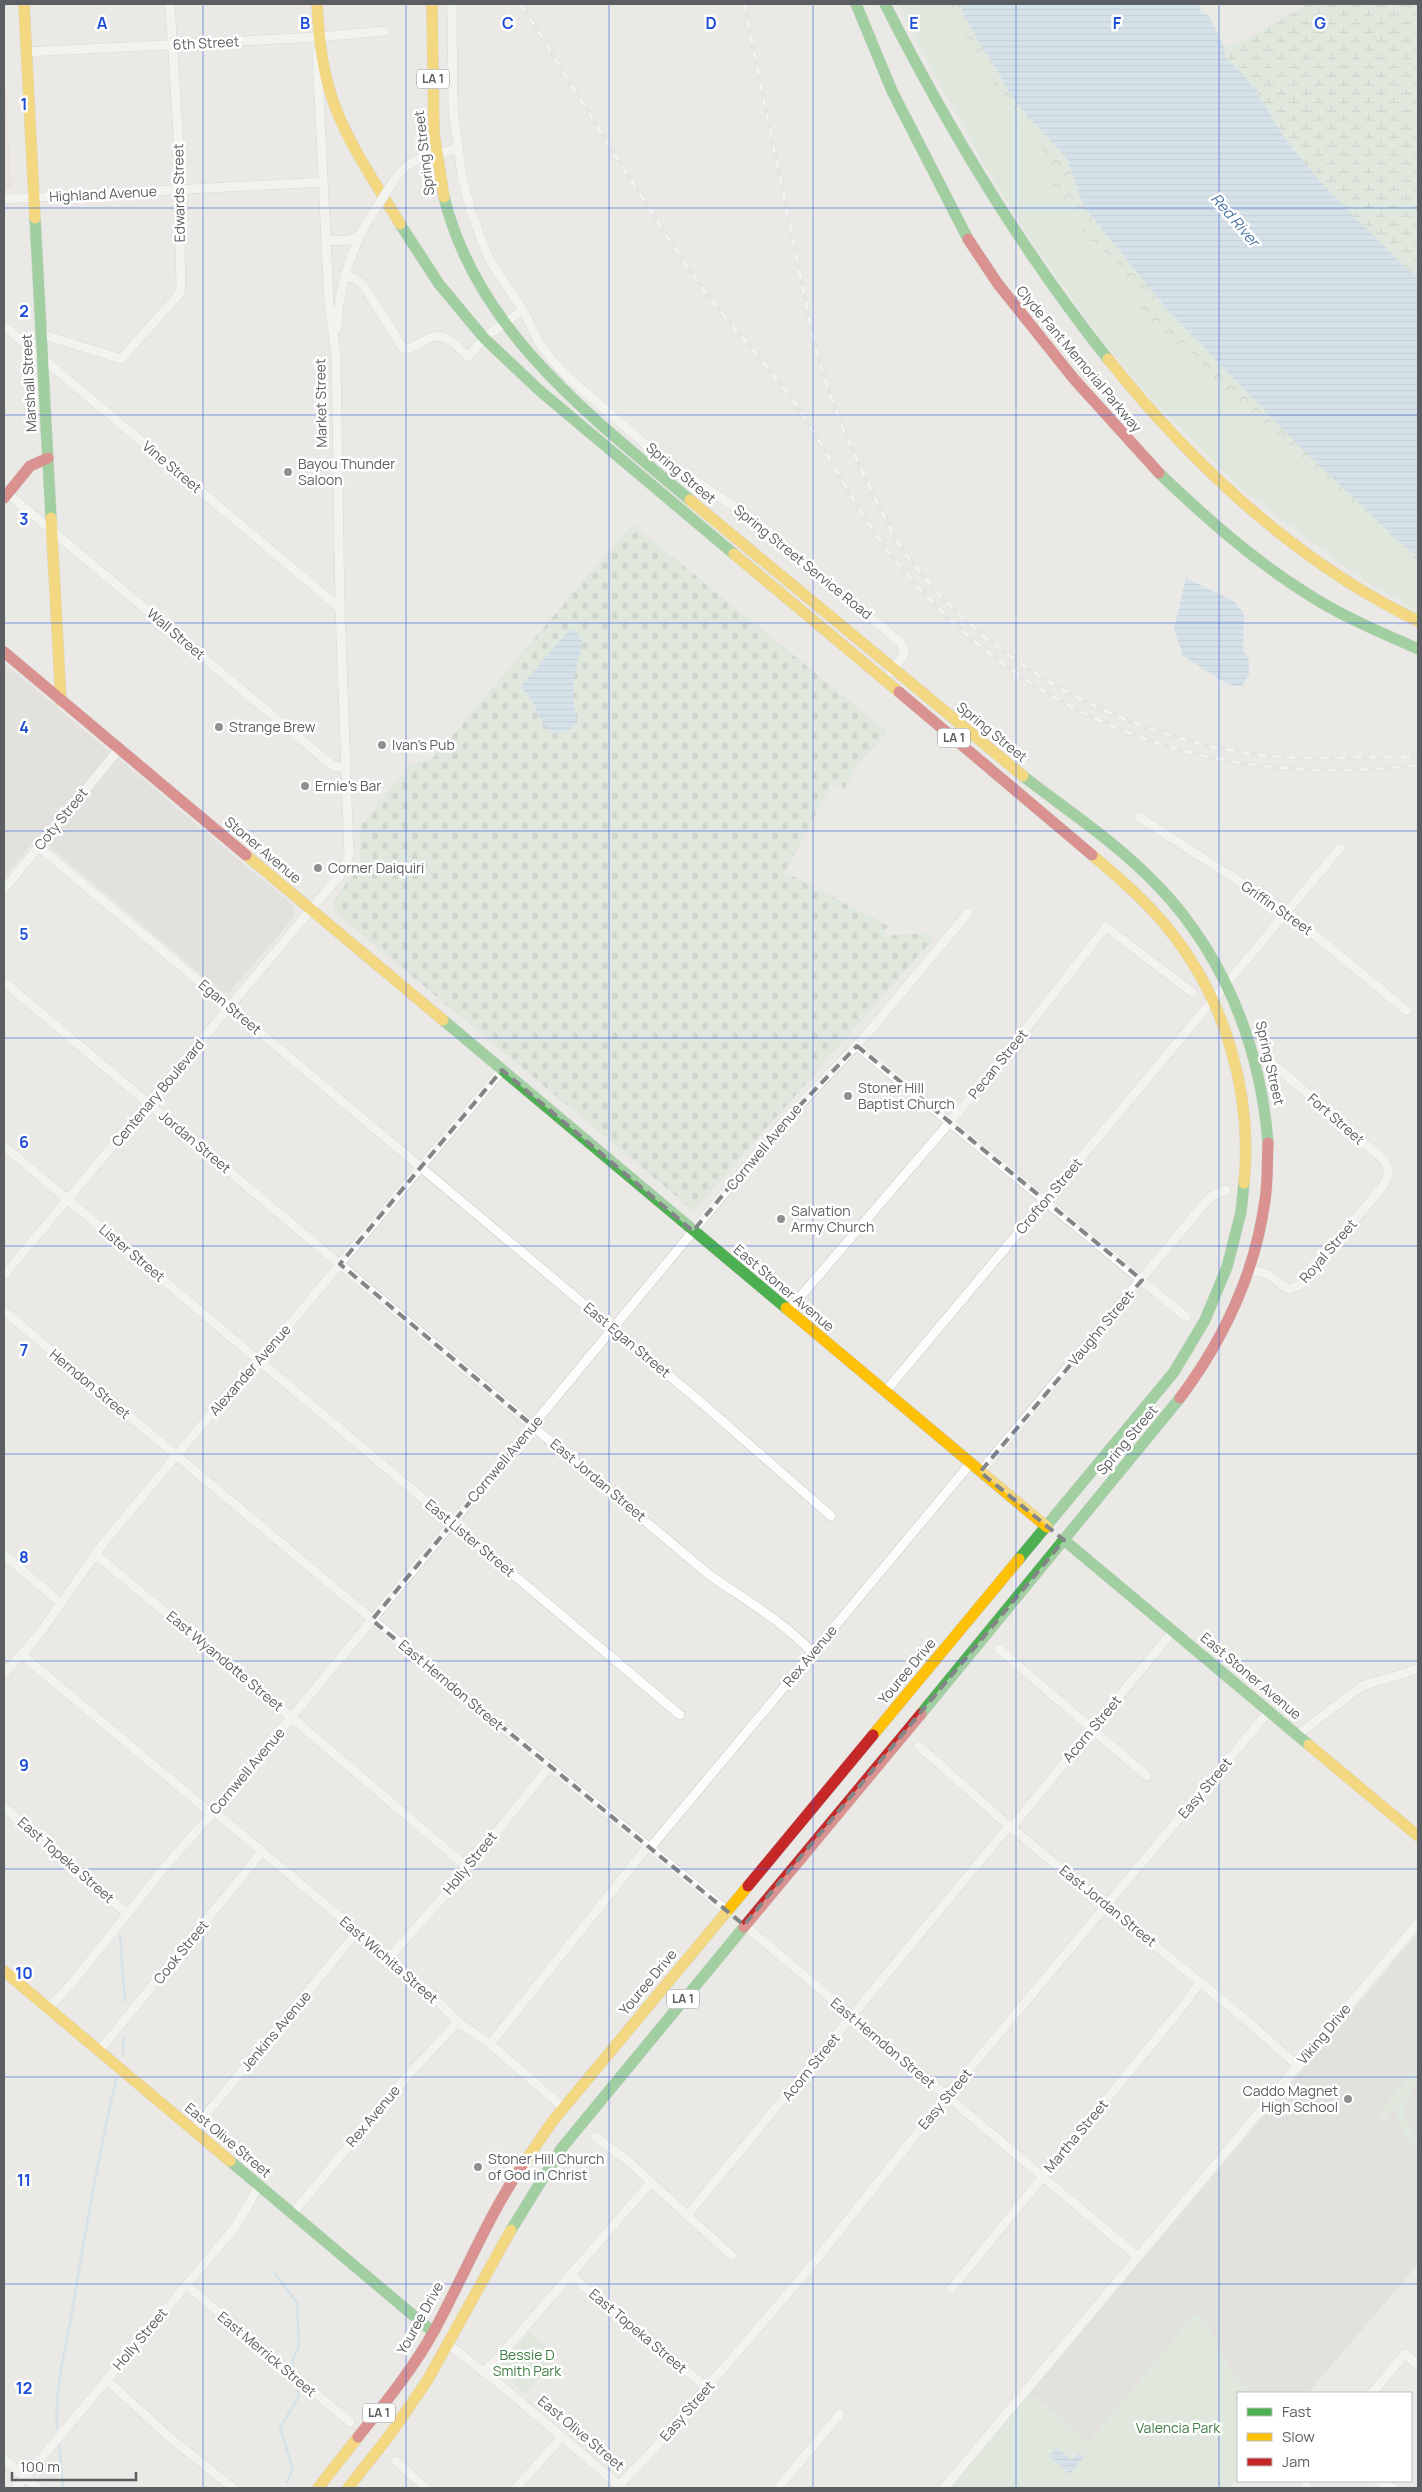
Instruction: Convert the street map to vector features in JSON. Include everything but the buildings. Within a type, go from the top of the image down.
[{"type":"main road","name":"Marshall Street","points":[[24,4],[61,701]]},
{"type":"main road","name":"Spring Street","points":[[432,4],[433,100],[442,190],[458,240],[482,289],[502,323],[532,360],[571,400],[892,670],[1008,765],[1140,868],[1167,895],[1193,926],[1228,982],[1252,1042],[1267,1114],[1269,1167],[1267,1194],[1261,1230],[1250,1270],[1236,1309],[1207,1362],[1166,1417],[1064,1540]]},
{"type":"main road","name":"Clyde Fant Memorial Parkway","points":[[856,4],[908,123],[972,246],[1000,288],[1079,386],[1166,481],[1205,516],[1256,556],[1291,582],[1340,612],[1373,630],[1418,649]]},
{"type":"main road","name":"Clyde Fant Memorial Parkway","points":[[885,4],[958,138],[1030,252],[1080,325],[1142,401],[1210,472],[1294,543],[1364,592],[1418,621]]},
{"type":"main road","name":"Market Street","points":[[317,9],[319,37]]},
{"type":"main road","name":"Spring Street","points":[[319,37],[332,98],[350,140],[426,266],[484,338],[540,390],[1139,896],[1175,938],[1195,967],[1212,1000],[1230,1046],[1238,1075],[1246,1133],[1245,1192],[1234,1250],[1216,1300],[1187,1353],[1161,1389],[1047,1527]]},
{"type":"main road","points":[[6,495],[30,466],[48,458]]},
{"type":"main road","name":"Stoner Avenue","points":[[4,652],[502,1070]]},
{"type":"main road","name":"East Stoner Avenue","points":[[502,1070],[970,1464],[1174,1631],[1418,1836]]},
{"type":"main road","name":"Youree Drive","points":[[318,2488],[385,2405],[433,2332],[499,2200],[534,2146],[1047,1527]]},
{"type":"main road","name":"LA 1","points":[[348,2488],[402,2420],[449,2345],[520,2211],[548,2167],[575,2131],[1064,1540]]},
{"type":"main road","points":[[727,1911],[744,1925]]},
{"type":"main road","name":"East Olive Street","points":[[4,1971],[449,2345]]},
{"type":"street","name":"Edwards Street","points":[[41,334],[121,359],[181,292],[180,190],[170,4]]},
{"type":"street","name":"Spring Street Service Road","points":[[452,4],[453,108],[457,150],[471,211],[489,259],[522,310],[538,341],[551,359],[583,390],[660,456],[757,522],[901,643],[905,653],[885,680]]},
{"type":"street","name":"6th Street","points":[[27,52],[319,37],[385,31]]},
{"type":"street","name":"Market Street","points":[[311,910],[340,875],[349,855],[340,608],[336,355],[329,303],[316,57],[319,37]]},
{"type":"street","points":[[336,355],[337,314],[346,276],[367,222],[397,176],[411,161],[457,150]]},
{"type":"street","name":"Highland Avenue","points":[[4,199],[323,182]]},
{"type":"street","points":[[326,241],[350,240],[362,232]]},
{"type":"street","points":[[346,276],[364,286],[406,349],[412,348],[431,338],[442,336],[452,342],[468,357],[484,338],[522,310]]},
{"type":"street","name":"Vine Street","points":[[4,326],[340,608]]},
{"type":"street","name":"Wall Street","points":[[6,495],[52,530],[333,766],[346,768]]},
{"type":"street","name":"Coty Street","points":[[4,889],[119,749]]},
{"type":"street","name":"Griffin Street","points":[[1138,817],[1287,912],[1407,1011]]},
{"type":"street","name":"Egan Street","points":[[39,847],[421,1167]]},
{"type":"street","points":[[1228,982],[1340,848]]},
{"type":"street","name":"Centenary Boulevard","points":[[4,1275],[311,910]]},
{"type":"street","name":"Cornwell Avenue","points":[[48,2008],[72,1983],[780,1126],[830,1071],[857,1046],[968,913]]},
{"type":"street","name":"Pecan Street","points":[[788,1311],[985,1081],[1106,927],[1192,992]]},
{"type":"street","name":"Jordan Street","points":[[4,982],[340,1264]]},
{"type":"street","name":"Crofton Street","points":[[885,1392],[1228,982]]},
{"type":"street","points":[[857,1046],[1186,1318]]},
{"type":"street","name":"Fort Street","points":[[1278,1068],[1385,1161],[1389,1172]]},
{"type":"street","name":"Alexander Avenue","points":[[4,1674],[22,1655],[95,1554],[230,1391],[259,1361],[502,1070]]},
{"type":"street","name":"Lister Street","points":[[4,1146],[259,1361]]},
{"type":"street","name":"East Egan Street","points":[[421,1167],[831,1516]]},
{"type":"street","name":"Royal Street","points":[[1250,1270],[1269,1275],[1288,1289],[1300,1285],[1383,1186],[1389,1172]]},
{"type":"street","name":"Vaughn Street","points":[[980,1472],[1203,1205],[1212,1196],[1226,1190]]},
{"type":"street","name":"East Jordan Street","points":[[340,1264],[708,1572],[746,1601],[787,1628],[813,1652]]},
{"type":"street","name":"Herndon Street","points":[[4,1311],[177,1456]]},
{"type":"street","name":"East Lister Street","points":[[259,1361],[680,1715]]},
{"type":"street","name":"East Herndon Street","points":[[177,1456],[372,1620],[727,1911]]},
{"type":"street","name":"Rex Avenue","points":[[490,2044],[649,1847],[970,1464]]},
{"type":"street","name":"East Wyandotte Street","points":[[95,1554],[292,1717],[467,1867]]},
{"type":"street","points":[[4,1555],[61,1603]]},
{"type":"street","name":"Acorn Street","points":[[688,2214],[1174,1631]]},
{"type":"street","points":[[999,1650],[1147,1776]]},
{"type":"street","name":"East Wichita Street","points":[[22,1655],[358,1932],[428,1991],[458,2022],[490,2044],[564,2108]]},
{"type":"street","points":[[1298,1735],[1362,1686],[1418,1669]]},
{"type":"street","name":"Easy Street","points":[[621,2487],[813,2263],[946,2096],[1269,1711]]},
{"type":"street","name":"East Jordan Street","points":[[919,1746],[1010,1827],[1108,1905],[1298,2066]]},
{"type":"street","name":"Holly Street","points":[[388,1958],[467,1867],[550,1766]]},
{"type":"street","name":"East Topeka Street","points":[[4,1807],[128,1914]]},
{"type":"street","name":"Cook Street","points":[[99,2051],[262,1852]]},
{"type":"street","name":"Viking Drive","points":[[944,2488],[1418,1922]]},
{"type":"street","name":"East Herndon Street","points":[[744,1925],[1042,2176],[1136,2259]]},
{"type":"street","name":"Jenkins Avenue","points":[[193,2130],[358,1932]]},
{"type":"street","name":"Martha Street","points":[[951,2289],[1183,2006],[1200,1982]]},
{"type":"street","name":"Rex Avenue","points":[[292,2213],[407,2076],[458,2022]]},
{"type":"street","points":[[595,2137],[688,2214],[732,2256]]},
{"type":"street","points":[[484,2372],[651,2182]]},
{"type":"street","name":"Holly Street","points":[[16,2488],[236,2226],[260,2186]]},
{"type":"street","name":"East Topeka Street","points":[[569,2274],[707,2388]]},
{"type":"street","name":"East Merrick Street","points":[[186,2285],[350,2422]]},
{"type":"street","name":"East Olive Street","points":[[449,2345],[621,2487]]},
{"type":"street","points":[[1373,2392],[1405,2354],[1418,2365]]},
{"type":"street","points":[[106,2380],[168,2436],[233,2488]]},
{"type":"street","points":[[778,2488],[840,2414]]},
{"type":"street","points":[[516,2488],[562,2437]]},
{"type":"street","points":[[4,2459],[38,2488]]},
{"type":"street","points":[[396,2461],[426,2488]]},
{"type":"street","points":[[1379,2482],[1393,2488]]},
{"type":"highlighted area","points":[[857,1046],[1142,1280],[980,1472],[1064,1540],[744,1925],[372,1620],[533,1426],[340,1264],[502,1070],[693,1231],[780,1126]]},
{"type":"shaded area","points":[[4,68],[12,189],[4,189]]},
{"type":"shaded area","points":[[4,663],[293,905],[295,913],[290,922],[229,993],[222,992],[38,837],[4,877]]},
{"type":"shaded area","name":"Caddo Magnet High School","points":[[1418,1933],[1418,2264],[1309,2392],[1251,2392],[1235,2378],[1195,2313],[1089,2442],[1030,2393]]},
{"type":"green space","points":[[898,4],[947,4],[950,13],[1013,113],[1040,143],[1055,188],[1091,242],[1116,261],[1142,308],[1175,347],[1192,353],[1236,407],[1274,437],[1330,487],[1389,549],[1418,569],[1418,611],[1364,581],[1240,488],[1150,398],[1098,335],[1036,248],[995,183],[915,39]]},
{"type":"green space","points":[[947,4],[960,4],[965,18],[1016,103],[1067,159],[1084,207],[1164,306],[1305,451],[1404,546],[1418,556],[1418,569],[1389,549],[1330,487],[1274,437],[1236,407],[1192,353],[1176,347],[1142,309],[1116,261],[1091,242],[1054,188],[1040,143],[1013,113],[950,13]]},
{"type":"green space","points":[[1308,4],[1418,4],[1418,277],[1404,266],[1317,178],[1283,135],[1253,87],[1236,67],[1225,58],[1224,47],[1253,36]]},
{"type":"green space","points":[[632,524],[888,732],[858,763],[844,789],[832,783],[785,872],[888,926],[883,936],[925,933],[933,939],[694,1211],[336,913],[333,902],[360,864],[361,826],[410,764],[431,760]]},
{"type":"green space","points":[[1418,2065],[1418,2080],[1406,2102],[1405,2114],[1408,2125],[1418,2138],[1418,2149],[1402,2131],[1396,2107],[1385,2120],[1377,2114]]},
{"type":"green space","name":"Valencia Park","points":[[1195,2313],[1208,2325],[1235,2378],[1251,2392],[1237,2392],[1237,2479],[1230,2488],[944,2488],[1026,2390],[1089,2442]]},
{"type":"green space","name":"Bessie D Smith Park","points":[[529,2332],[557,2356],[526,2393],[497,2370]]},
{"type":"water","name":"Red River","points":[[960,4],[1198,4],[1202,13],[1209,16],[1224,47],[1225,58],[1245,77],[1291,146],[1317,178],[1346,208],[1404,266],[1418,277],[1418,556],[1404,546],[1299,446],[1164,306],[1084,207],[1067,159],[1016,103],[965,18]]},
{"type":"water","points":[[1186,578],[1235,602],[1244,614],[1243,650],[1249,661],[1249,675],[1242,686],[1233,686],[1221,680],[1183,656],[1174,629]]},
{"type":"water","points":[[574,629],[583,643],[574,682],[575,712],[578,722],[566,731],[559,733],[549,730],[545,726],[521,686],[569,630]]},
{"type":"water","points":[[1056,2447],[1072,2460],[1079,2453],[1084,2457],[1070,2474],[1049,2456]]},
{"type":"waterway","points":[[120,1936],[125,2001]]},
{"type":"waterway","points":[[123,2038],[123,2054]]},
{"type":"waterway","points":[[57,2429],[57,2400],[61,2370],[116,2080]]},
{"type":"waterway","points":[[274,2272],[297,2303],[299,2346],[292,2362],[293,2368]]},
{"type":"waterway","points":[[287,2482],[293,2469],[280,2428],[299,2396],[297,2387]]},
{"type":"waterway","points":[[59,2445],[63,2488]]},
{"type":"railway","points":[[521,4],[665,234],[711,299],[789,395],[877,536],[891,555],[943,612],[1000,661],[1061,701],[1126,732],[1195,753],[1267,766],[1341,770],[1418,765]]},
{"type":"railway","points":[[744,4],[813,337],[824,375],[852,449],[887,522],[908,557],[940,595],[975,629],[1014,659],[1055,685],[1099,708],[1144,727],[1191,741],[1267,756],[1310,758],[1418,756]]},
{"type":"traffic: fast","points":[[856,4],[892,91],[968,239]]},
{"type":"traffic: fast","points":[[885,4],[934,96],[987,187],[1045,275],[1108,359]]},
{"type":"traffic: fast","points":[[444,197],[460,245],[482,289],[510,330],[577,403],[690,500]]},
{"type":"traffic: fast","points":[[35,218],[51,518]]},
{"type":"traffic: fast","points":[[400,224],[439,284],[484,338],[539,390],[734,554]]},
{"type":"traffic: fast","points":[[1159,473],[1230,537],[1286,580],[1347,616],[1418,649]]},
{"type":"traffic: fast","points":[[1023,776],[1131,860],[1171,901],[1195,931],[1215,963],[1232,996],[1245,1031],[1256,1068],[1268,1143]]},
{"type":"traffic: fast","points":[[443,1020],[786,1308]]},
{"type":"traffic: fast","points":[[1019,1559],[1174,1372],[1205,1320],[1227,1267],[1241,1212],[1244,1183]]},
{"type":"traffic: fast","points":[[921,1714],[1180,1398]]},
{"type":"traffic: fast","points":[[1064,1540],[1309,1745]]},
{"type":"traffic: fast","points":[[511,2230],[561,2149],[744,1927]]},
{"type":"traffic: fast","points":[[230,2161],[433,2332]]},
{"type":"traffic: slow","points":[[24,4],[35,218]]},
{"type":"traffic: slow","points":[[317,4],[323,60],[333,101],[351,143],[400,224]]},
{"type":"traffic: slow","points":[[432,4],[434,133],[444,197]]},
{"type":"traffic: slow","points":[[1108,359],[1175,436],[1249,507],[1288,540],[1330,570],[1373,597],[1418,621]]},
{"type":"traffic: slow","points":[[690,500],[1023,776]]},
{"type":"traffic: slow","points":[[51,518],[61,701]]},
{"type":"traffic: slow","points":[[734,554],[899,692]]},
{"type":"traffic: slow","points":[[246,855],[443,1020]]},
{"type":"traffic: slow","points":[[1092,855],[1140,898],[1166,926],[1187,954],[1204,983],[1219,1015],[1239,1081],[1246,1149],[1244,1183]]},
{"type":"traffic: slow","points":[[786,1308],[1047,1527]]},
{"type":"traffic: slow","points":[[873,1735],[1019,1559]]},
{"type":"traffic: slow","points":[[1309,1745],[1418,1836]]},
{"type":"traffic: slow","points":[[522,2166],[552,2122],[748,1886]]},
{"type":"traffic: slow","points":[[4,1971],[230,2161]]},
{"type":"traffic: slow","points":[[348,2488],[389,2436],[427,2381],[511,2230]]},
{"type":"traffic: slow","points":[[318,2488],[358,2437]]},
{"type":"traffic: jam","points":[[968,239],[998,284],[1074,379],[1159,473]]},
{"type":"traffic: jam","points":[[4,498],[30,466],[48,458]]},
{"type":"traffic: jam","points":[[4,652],[246,855]]},
{"type":"traffic: jam","points":[[899,692],[1092,855]]},
{"type":"traffic: jam","points":[[1180,1398],[1196,1376],[1224,1329],[1254,1254],[1265,1200],[1268,1143]]},
{"type":"traffic: jam","points":[[744,1927],[921,1714]]},
{"type":"traffic: jam","points":[[748,1886],[873,1735]]},
{"type":"traffic: jam","points":[[358,2437],[398,2386],[426,2345],[476,2247],[522,2166]]},
{"type":"place","name":"Bayou Thunder Saloon","points":[[288,472]]},
{"type":"place","name":"Strange Brew","points":[[219,727]]},
{"type":"place","name":"Ivan's Pub","points":[[382,745]]},
{"type":"place","name":"Ernie's Bar","points":[[305,786]]},
{"type":"place","name":"Corner Daiquiri","points":[[318,868]]},
{"type":"place","name":"Stoner Hill Baptist Church","points":[[848,1096]]},
{"type":"place","name":"Salvation Army Church","points":[[781,1219]]},
{"type":"place","name":"Caddo Magnet High School","points":[[1348,2099]]},
{"type":"place","name":"Stoner Hill Church of God in Christ","points":[[478,2167]]}]
